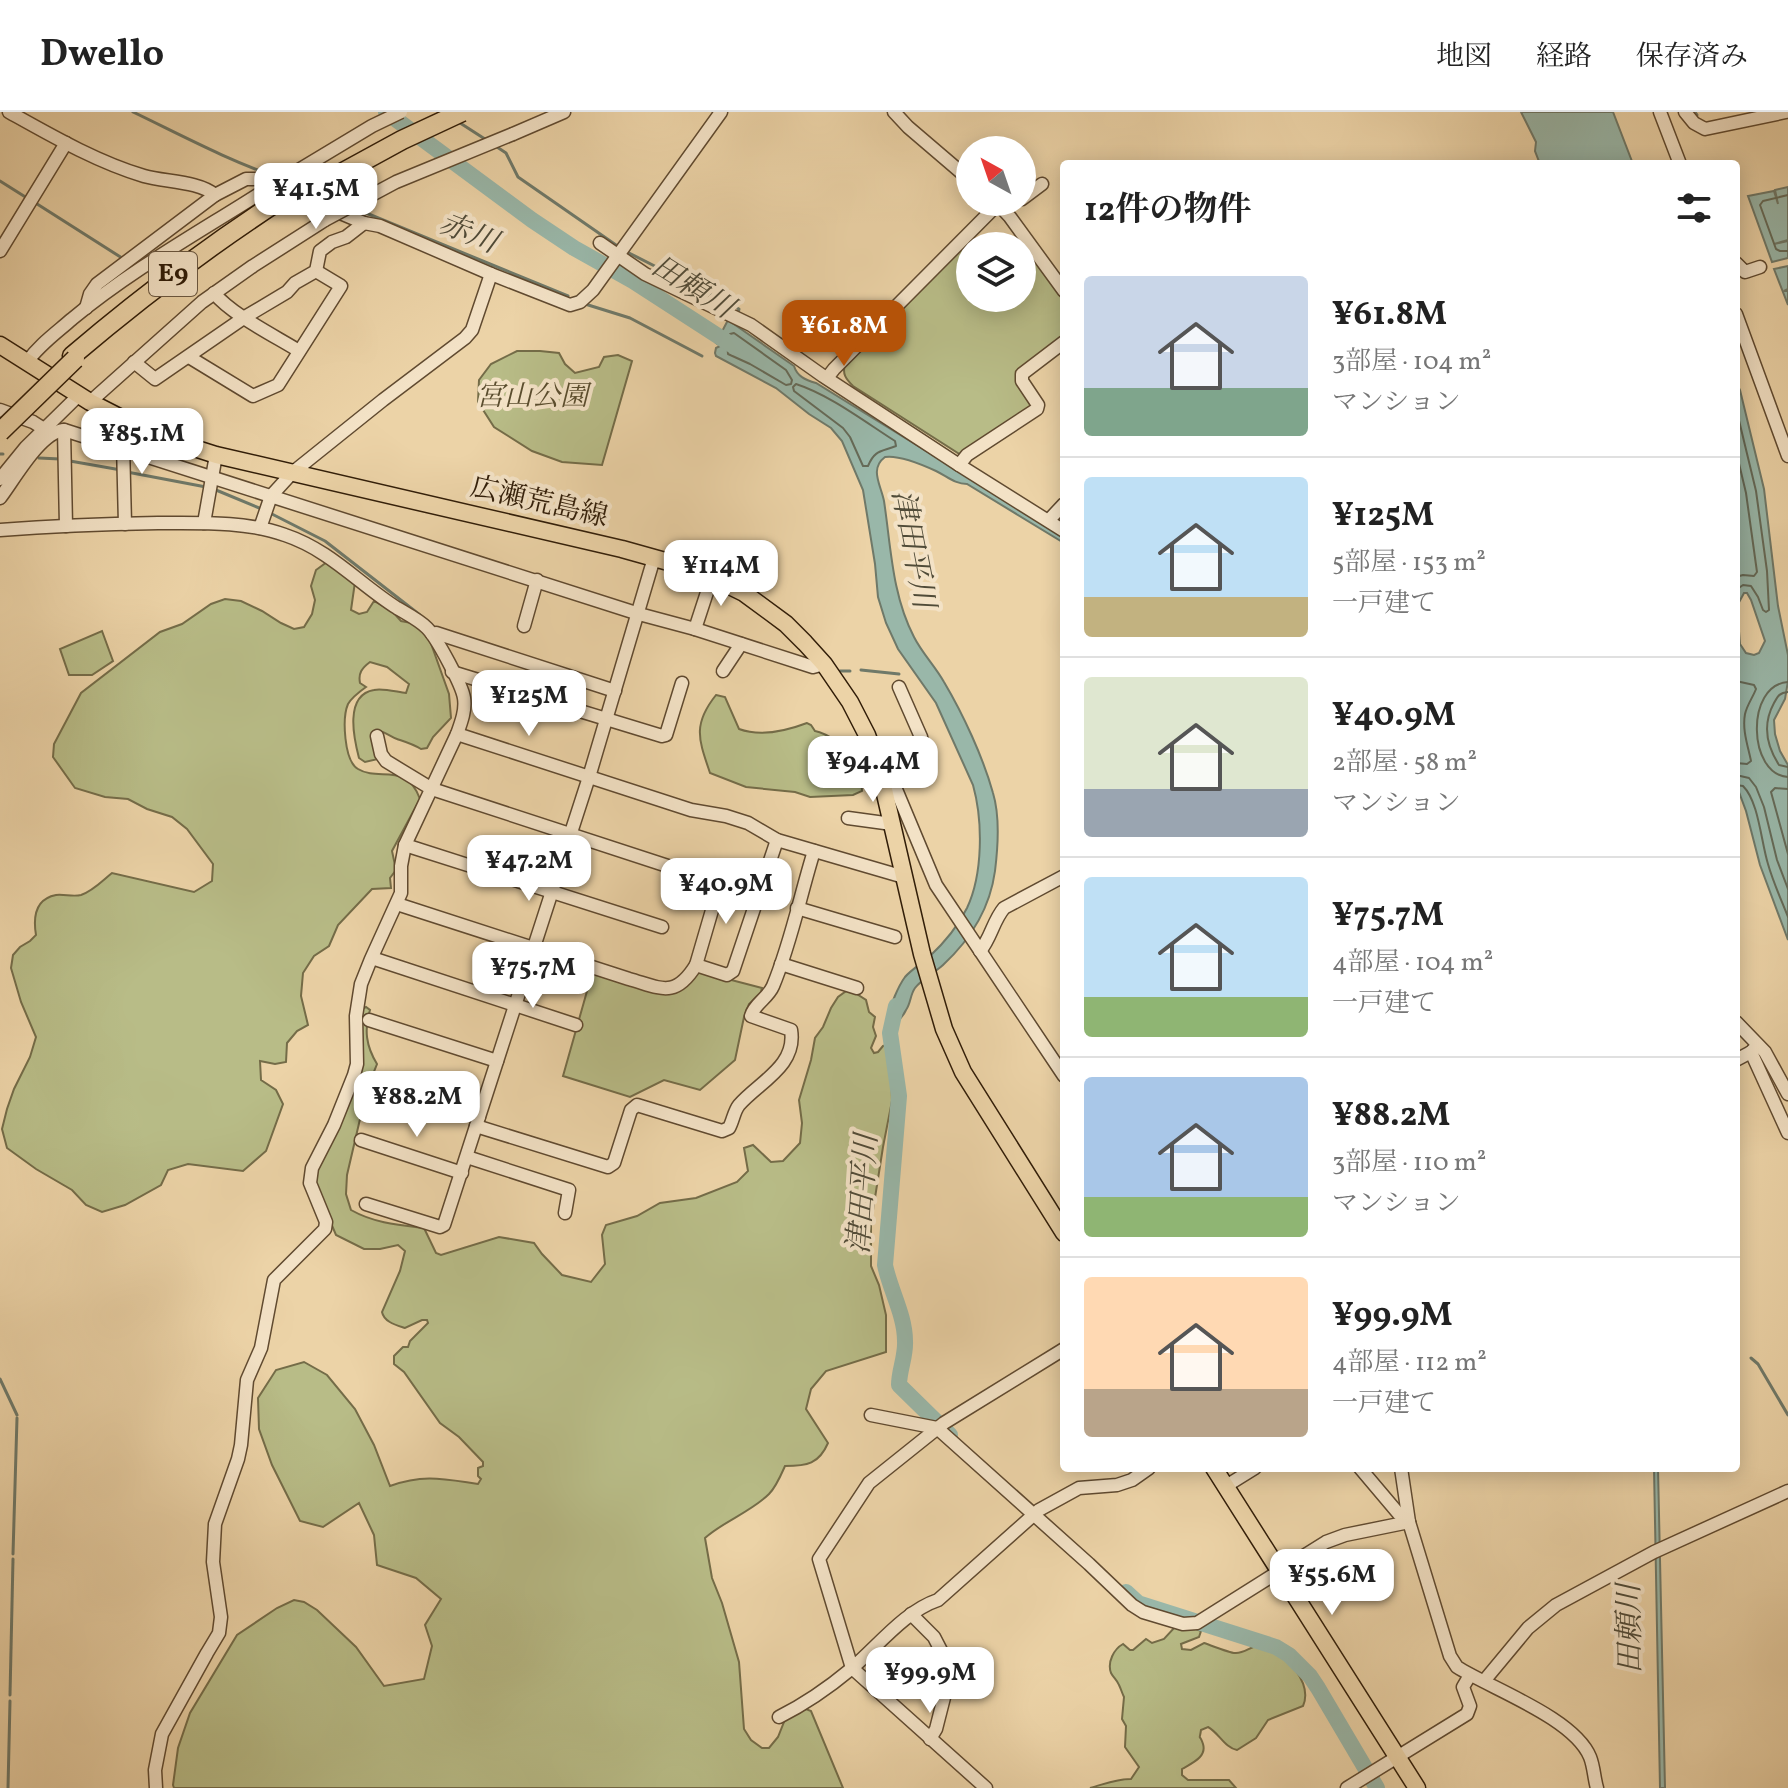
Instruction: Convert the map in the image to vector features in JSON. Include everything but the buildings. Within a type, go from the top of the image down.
[{"type":"highway","name":"E9","points":[[0,425],[168,277],[234,230],[387,142],[450,112]]},
{"type":"highway","name":"E9","points":[[282,202],[462,112]]},
{"type":"highway","name":"E9","points":[[0,432],[74,358]]},
{"type":"main road","name":"広瀬荒島線","points":[[0,345],[85,398],[166,439],[216,455],[681,565],[744,593],[776,616],[824,664],[859,718],[884,772],[904,877],[930,986],[944,1029],[963,1072],[1060,1227]]},
{"type":"main road","points":[[1217,1472],[1417,1788]]},
{"type":"street","points":[[9,112],[119,167],[146,177],[206,189],[215,195]]},
{"type":"street","points":[[27,362],[35,350],[128,277],[259,194],[401,112]]},
{"type":"street","points":[[0,479],[44,429],[134,362],[202,302],[253,266],[325,220],[396,182],[513,134],[537,116],[564,112]]},
{"type":"street","points":[[86,308],[97,284],[215,195],[246,179],[260,179],[570,305],[580,302],[596,286],[721,112]]},
{"type":"street","points":[[894,112],[956,168]]},
{"type":"street","points":[[1660,112],[1678,160]]},
{"type":"street","points":[[1685,112],[1694,123],[1705,129],[1786,112]]},
{"type":"street","points":[[0,251],[66,143]]},
{"type":"street","points":[[1036,188],[1042,184]]},
{"type":"street","points":[[827,378],[990,216]]},
{"type":"street","points":[[1008,216],[1060,286]]},
{"type":"street","points":[[134,362],[155,379],[316,271],[320,251],[364,223]]},
{"type":"street","points":[[600,243],[645,274],[751,325],[959,465],[1060,528]]},
{"type":"street","points":[[1740,267],[1745,272],[1760,267]]},
{"type":"street","points":[[189,357],[253,396],[278,385],[341,286],[316,271]]},
{"type":"street","points":[[260,528],[271,496],[292,473],[465,338],[472,330],[491,274]]},
{"type":"street","points":[[214,293],[219,300],[299,351]]},
{"type":"street","points":[[1740,325],[1788,456]]},
{"type":"street","points":[[959,465],[967,455],[1037,409],[1038,405],[1022,381],[1022,374],[1060,345]]},
{"type":"street","points":[[0,410],[44,429]]},
{"type":"street","points":[[125,524],[123,444],[129,422]]},
{"type":"street","points":[[0,498],[32,453],[57,430],[64,430],[639,614],[813,667],[824,664]]},
{"type":"street","points":[[64,430],[66,526]]},
{"type":"street","points":[[204,523],[216,455]]},
{"type":"street","points":[[1049,520],[1060,508]]},
{"type":"street","points":[[0,530],[204,523],[260,528],[287,535],[320,551],[384,600],[417,620],[432,634],[464,699],[457,734],[405,845],[401,866],[403,886],[397,904],[361,984],[356,1016],[357,1064],[354,1075],[312,1168],[310,1183],[326,1222],[325,1229],[274,1280],[261,1348],[247,1380],[236,1468],[215,1524],[213,1562],[221,1617],[219,1633],[162,1734],[155,1770],[156,1788]]},
{"type":"street","points":[[366,1204],[441,1227],[444,1225],[607,720],[654,558]]},
{"type":"street","points":[[695,629],[712,577]]},
{"type":"street","points":[[524,626],[537,580]]},
{"type":"street","points":[[432,634],[615,691]]},
{"type":"street","points":[[723,671],[741,644]]},
{"type":"street","points":[[452,672],[662,736],[666,735],[682,683]]},
{"type":"street","points":[[899,687],[921,737],[926,757],[921,762],[884,772],[932,878],[1060,1070]]},
{"type":"street","points":[[457,734],[691,810],[748,823],[777,840],[904,877]]},
{"type":"street","points":[[377,736],[386,761],[432,789],[683,871]]},
{"type":"street","points":[[848,818],[892,824]]},
{"type":"street","points":[[696,965],[727,975],[733,971],[777,840]]},
{"type":"street","points":[[405,845],[662,927]]},
{"type":"street","points":[[382,1086],[608,1167],[614,1163],[631,1110],[637,1105],[722,1131],[728,1129],[739,1105],[787,1059],[793,1035],[791,1030],[751,1016],[771,991],[814,851]]},
{"type":"street","points":[[397,904],[665,989],[677,987],[696,965],[722,876]]},
{"type":"street","points":[[976,946],[987,943],[1004,908],[1060,878]]},
{"type":"street","points":[[797,908],[895,937]]},
{"type":"street","points":[[375,959],[576,1025]]},
{"type":"street","points":[[781,964],[857,988]]},
{"type":"street","points":[[369,1020],[497,1061]]},
{"type":"street","points":[[1740,1027],[1755,1048],[1771,1062],[1788,1094]]},
{"type":"street","points":[[1740,1057],[1755,1048]]},
{"type":"street","points":[[1755,1048],[1788,1133]]},
{"type":"street","points":[[361,1140],[462,1173]]},
{"type":"street","points":[[467,1157],[569,1190],[565,1213]]},
{"type":"street","points":[[986,1788],[852,1668],[819,1561],[869,1483],[940,1426],[1060,1351]]},
{"type":"street","points":[[871,1415],[940,1426],[1136,1608],[1183,1624],[1199,1622],[1326,1542],[1409,1522]]},
{"type":"street","points":[[779,1717],[811,1700],[852,1668],[922,1605],[938,1600],[1035,1513],[1079,1488],[1117,1485],[1143,1472]]},
{"type":"street","points":[[1226,1486],[1249,1472]]},
{"type":"street","points":[[1363,1472],[1409,1522]]},
{"type":"street","points":[[1402,1472],[1409,1522],[1450,1656],[1457,1667],[1544,1713],[1577,1739],[1590,1757],[1597,1788]]},
{"type":"street","points":[[1484,1681],[1528,1628],[1546,1612],[1658,1550],[1788,1491]]},
{"type":"street","points":[[911,1614],[934,1637],[951,1670],[936,1729],[930,1739]]},
{"type":"street","points":[[1347,1788],[1467,1714],[1470,1706],[1463,1687],[1470,1675]]},
{"type":"green space","points":[[956,251],[956,312],[1036,312],[1036,262],[1060,295],[1060,342],[1020,372],[1033,408],[961,455],[853,386],[845,376],[845,364]]},
{"type":"green space","name":"宮山公園","points":[[517,351],[559,353],[575,373],[599,367],[604,357],[618,355],[632,361],[602,465],[562,462],[532,451],[494,427],[478,402],[479,380],[491,364]]},
{"type":"green space","points":[[327,562],[355,582],[351,610],[359,614],[367,612],[374,601],[392,611],[401,621],[417,624],[429,638],[449,694],[451,718],[427,748],[421,749],[380,731],[378,759],[365,762],[359,758],[355,740],[353,719],[358,700],[374,690],[406,693],[409,684],[387,667],[370,662],[363,669],[360,683],[366,687],[352,699],[346,710],[346,739],[353,764],[366,772],[400,776],[414,787],[420,799],[392,851],[396,870],[390,878],[391,888],[372,889],[338,925],[329,946],[314,956],[303,973],[301,996],[308,1025],[297,1031],[287,1043],[286,1062],[275,1064],[260,1061],[261,1080],[276,1090],[283,1104],[266,1151],[243,1171],[188,1164],[168,1170],[161,1185],[125,1205],[102,1212],[86,1205],[72,1190],[7,1148],[2,1129],[7,1109],[36,1037],[11,968],[13,955],[36,935],[37,910],[49,897],[81,895],[112,873],[194,892],[212,881],[213,864],[187,829],[172,817],[128,799],[105,797],[75,788],[53,757],[54,744],[81,693],[160,632],[182,624],[211,604],[225,599],[241,601],[294,629],[304,627],[312,614],[315,600],[311,586],[316,570]]},
{"type":"green space","points":[[102,631],[113,661],[92,675],[69,675],[60,649]]},
{"type":"green space","points":[[716,695],[725,697],[739,729],[756,733],[773,732],[807,723],[815,731],[851,750],[862,791],[853,795],[810,797],[795,792],[746,787],[710,773],[700,733],[703,715]]},
{"type":"green space","points":[[593,970],[665,992],[697,971],[762,988],[760,995],[749,1004],[744,1017],[735,1060],[700,1090],[664,1080],[630,1097],[563,1076]]},
{"type":"green space","points":[[849,989],[866,1000],[869,1012],[875,1017],[873,1027],[876,1036],[871,1048],[874,1053],[887,1045],[891,1061],[892,1101],[871,1223],[871,1266],[886,1315],[886,1352],[826,1371],[811,1389],[806,1409],[828,1443],[821,1455],[806,1464],[785,1466],[769,1494],[705,1538],[712,1578],[739,1662],[744,1729],[751,1740],[762,1748],[769,1748],[778,1737],[786,1717],[806,1709],[811,1711],[843,1788],[174,1788],[178,1748],[190,1713],[237,1635],[294,1600],[317,1610],[356,1647],[384,1686],[424,1679],[432,1646],[425,1625],[441,1599],[416,1578],[377,1565],[374,1535],[359,1503],[323,1527],[300,1521],[272,1465],[259,1429],[258,1398],[276,1370],[304,1362],[327,1375],[355,1409],[374,1445],[390,1486],[424,1479],[478,1484],[481,1479],[478,1468],[483,1466],[483,1462],[440,1423],[404,1372],[394,1364],[394,1356],[403,1347],[408,1347],[428,1323],[422,1320],[405,1328],[388,1321],[382,1312],[405,1251],[398,1245],[364,1249],[336,1235],[314,1183],[315,1170],[357,1078],[362,1009],[366,1007],[370,1010],[367,1038],[377,1064],[367,1089],[347,1175],[346,1194],[351,1210],[377,1221],[424,1228],[436,1253],[441,1255],[499,1237],[534,1243],[562,1275],[591,1282],[605,1264],[602,1235],[606,1225],[637,1216],[660,1203],[696,1198],[737,1182],[748,1171],[744,1148],[753,1145],[771,1162],[783,1161],[800,1143],[802,1123],[799,1100],[815,1038],[838,997]]},
{"type":"green space","points":[[1179,1626],[1201,1631],[1199,1637],[1181,1644],[1182,1649],[1191,1650],[1204,1643],[1235,1653],[1262,1645],[1274,1650],[1289,1662],[1301,1679],[1305,1697],[1303,1706],[1268,1720],[1256,1738],[1237,1750],[1208,1727],[1201,1730],[1203,1753],[1182,1769],[1182,1775],[1188,1780],[1229,1780],[1236,1788],[1090,1788],[1131,1779],[1139,1767],[1125,1747],[1126,1726],[1122,1719],[1124,1697],[1110,1669],[1114,1652],[1123,1644],[1133,1650],[1146,1639],[1152,1643],[1164,1639]]},
{"type":"water","points":[[1521,112],[1613,112],[1631,160],[1538,160],[1536,142]]},
{"type":"water","points":[[1788,187],[1788,240],[1774,244],[1788,241],[1788,258],[1772,262],[1748,196],[1774,191],[1778,204],[1775,190]]},
{"type":"water","points":[[1788,266],[1788,289],[1784,291],[1788,291],[1788,305],[1774,269]]},
{"type":"water","points":[[728,320],[794,366],[802,377],[1060,534],[1060,541],[967,484],[918,463],[885,457],[878,467],[877,478],[884,501],[901,604],[914,637],[951,694],[978,750],[995,802],[998,832],[989,898],[977,922],[953,955],[915,988],[905,1013],[891,1029],[891,1008],[903,981],[950,934],[972,894],[980,847],[979,815],[973,785],[936,703],[898,649],[886,623],[878,597],[863,490],[842,441],[831,428],[776,388],[716,356],[716,348],[720,346],[716,343]]},
{"type":"water","points":[[1740,390],[1764,489],[1778,606],[1788,655],[1785,699],[1774,720],[1780,751],[1788,765],[1788,940],[1760,865],[1740,795],[1740,644],[1746,653],[1754,655],[1759,653],[1765,641],[1747,593],[1740,600]]},
{"type":"water","points":[[1654,1472],[1658,1472],[1665,1788],[1660,1788]]},
{"type":"waterway","name":"赤川","points":[[133,112],[224,156],[280,178]]},
{"type":"waterway","name":"田頼川","points":[[386,112],[532,220],[735,347]]},
{"type":"waterway","points":[[457,121],[488,141]]},
{"type":"waterway","points":[[494,145],[506,153],[518,177],[616,245]]},
{"type":"waterway","points":[[0,181],[27,198]]},
{"type":"waterway","name":"赤川","points":[[320,194],[347,205]]},
{"type":"waterway","points":[[34,202],[122,258]]},
{"type":"waterway","name":"赤川","points":[[354,208],[568,296]]},
{"type":"waterway","points":[[629,253],[739,309],[737,316]]},
{"type":"waterway","name":"赤川","points":[[585,304],[630,318],[702,356]]},
{"type":"waterway","points":[[39,458],[60,459]]},
{"type":"waterway","points":[[70,461],[121,470]]},
{"type":"waterway","points":[[127,472],[206,487]]},
{"type":"waterway","points":[[216,490],[264,510]]},
{"type":"waterway","points":[[268,512],[325,541],[420,615]]},
{"type":"waterway","points":[[861,670],[899,674]]},
{"type":"waterway","points":[[840,671],[850,671]]},
{"type":"waterway","name":"津田平川","points":[[896,1006],[890,1033],[899,1096],[885,1265],[904,1331],[899,1385],[950,1435]]},
{"type":"waterway","points":[[1751,1358],[1758,1364],[1788,1415]]},
{"type":"waterway","points":[[0,1379],[17,1415]]},
{"type":"waterway","points":[[13,1554],[17,1418]]},
{"type":"waterway","points":[[10,1695],[13,1559]]},
{"type":"waterway","name":"津田平川","points":[[1126,1592],[1138,1603],[1276,1647],[1289,1655],[1318,1688],[1377,1788]]},
{"type":"waterway","points":[[8,1788],[10,1701]]}]
